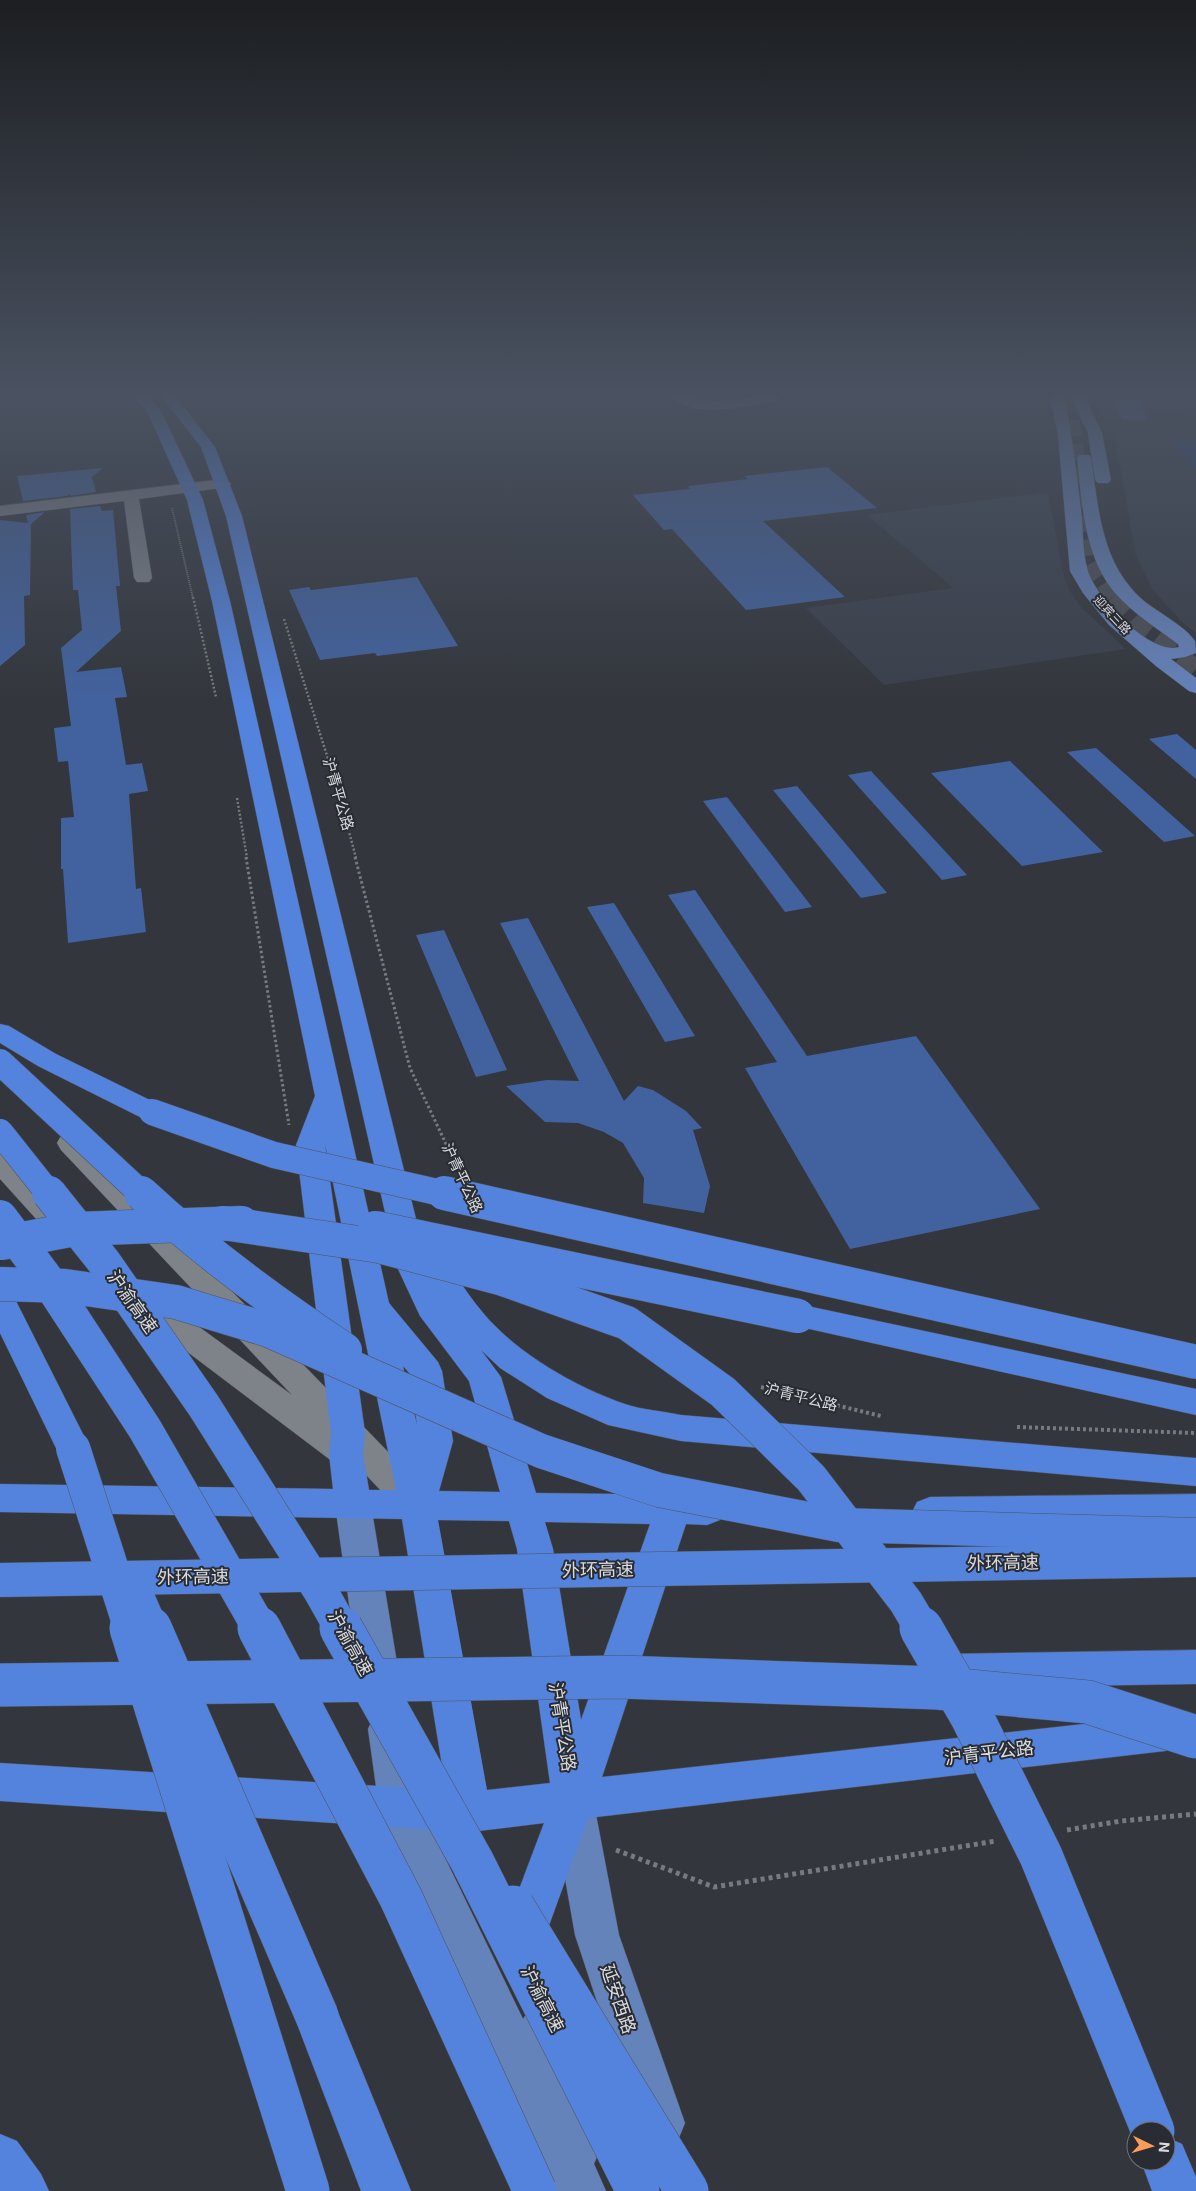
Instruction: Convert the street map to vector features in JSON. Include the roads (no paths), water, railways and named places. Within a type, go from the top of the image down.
[{"type":"highway","points":[[195,499],[221,601],[417,1505],[470,1812]]},
{"type":"highway","name":"沪青平公路","points":[[228,499],[234,516],[412,1269],[431,1308],[484,1377],[535,1549],[573,1802]]},
{"type":"highway","points":[[0,1032],[46,1060],[152,1112],[274,1154],[1196,1362]]},
{"type":"highway","points":[[0,1062],[171,1221],[289,1313],[417,1398]]},
{"type":"highway","points":[[328,1097],[310,1145],[353,1505]]},
{"type":"highway","name":"沪渝高速","points":[[0,1132],[110,1270],[204,1406],[321,1592],[472,1861],[638,2191]]},
{"type":"highway","name":"沪青平公路","points":[[397,1205],[443,1281],[473,1323],[512,1359],[559,1389],[620,1416],[681,1428],[1196,1472]]},
{"type":"highway","points":[[0,1216],[51,1285],[145,1429],[256,1622],[401,1898],[536,2191]]},
{"type":"highway","points":[[223,1223],[379,1246],[500,1278],[627,1323],[723,1392],[804,1471],[906,1602],[972,1717],[1041,1856],[1149,2121]]},
{"type":"highway","points":[[0,1244],[75,1230],[223,1223],[385,1229],[1196,1402]]},
{"type":"highway","points":[[0,1284],[65,1286],[176,1302],[268,1330],[417,1398],[541,1451],[659,1490],[839,1525],[1196,1535]]},
{"type":"highway","points":[[0,1301],[73,1448],[313,2007],[386,2191]]},
{"type":"highway","points":[[73,1448],[207,1866],[308,2191]]},
{"type":"highway","points":[[0,1498],[861,1512],[1196,1509]]},
{"type":"highway","points":[[518,1952],[573,1802],[673,1510]]},
{"type":"highway","name":"外环高速","points":[[0,1580],[1196,1560]]},
{"type":"highway","points":[[321,1592],[685,2191]]},
{"type":"highway","points":[[0,1685],[1196,1667]]},
{"type":"highway","points":[[621,1677],[936,1688],[1088,1702],[1196,1737]]},
{"type":"highway","name":"沪青平公路","points":[[0,1782],[470,1812],[573,1802],[1196,1730]]},
{"type":"highway","points":[[0,2158],[24,2191]]},
{"type":"highway","points":[[1169,2171],[1177,2191]]},
{"type":"main road","name":"迎宾三路","points":[[1072,499],[1079,571],[1087,587],[1100,605],[1130,635],[1196,687]]},
{"type":"main road","points":[[1091,499],[1097,534],[1109,571],[1131,599],[1191,645]]},
{"type":"main road","points":[[1114,541],[1117,560],[1130,585],[1143,601],[1191,645]]},
{"type":"main road","points":[[1130,635],[1154,650],[1171,654],[1183,653],[1191,645]]},
{"type":"main road","points":[[353,1505],[400,1808],[581,2191]]},
{"type":"main road","name":"延安西路","points":[[573,1802],[597,1936],[685,2191]]},
{"type":"main road","points":[[470,1812],[518,1952],[588,2191]]},
{"type":"street","points":[[0,511],[103,499]]},
{"type":"street","points":[[131,499],[143,578]]},
{"type":"street","points":[[0,1068],[347,1443],[417,1505]]},
{"type":"street","points":[[0,1161],[97,1267],[185,1335],[347,1443]]},
{"type":"tunnel","points":[[1082,499],[1089,556],[1097,573],[1114,598]]},
{"type":"tunnel","points":[[1113,597],[1134,619],[1196,670]]}]
